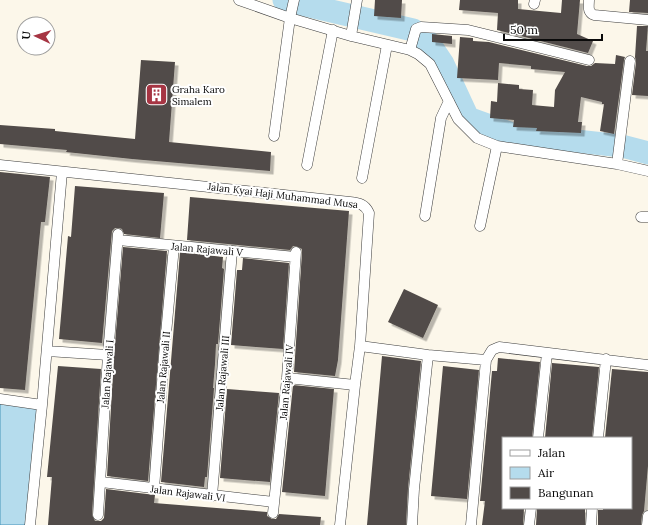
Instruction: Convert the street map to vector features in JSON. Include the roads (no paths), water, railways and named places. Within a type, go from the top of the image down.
[{"type":"street","points":[[239,0],[293,6],[332,30],[350,36],[410,50],[418,54],[430,64],[458,118],[477,138],[497,146],[617,164],[648,171]]},
{"type":"street","points":[[589,0],[588,9],[591,14],[648,20]]},
{"type":"street","points":[[350,36],[356,2]]},
{"type":"street","points":[[274,136],[293,6]]},
{"type":"street","points":[[410,50],[415,34],[421,27],[468,30],[590,60]]},
{"type":"street","points":[[307,165],[332,30]]},
{"type":"street","points":[[362,178],[387,45]]},
{"type":"street","points":[[617,164],[630,62]]},
{"type":"street","points":[[425,216],[441,118],[449,101]]},
{"type":"street","points":[[480,226],[497,146]]},
{"type":"street","name":"Jalan Kyai Haji Muhammad Musa","points":[[0,165],[342,201],[364,205],[369,213],[360,346],[340,525]]},
{"type":"street","points":[[30,525],[47,351],[62,172]]},
{"type":"street","name":"Jalan Rajawali V","points":[[118,237],[174,246],[296,255]]},
{"type":"street","name":"Jalan Rajawali I","points":[[98,515],[108,356],[118,237]]},
{"type":"street","name":"Jalan Rajawali II","points":[[154,489],[174,246]]},
{"type":"street","name":"Jalan Rajawali III","points":[[212,496],[232,251]]},
{"type":"street","name":"Jalan Rajawali IV","points":[[274,508],[296,255]]},
{"type":"street","points":[[360,346],[428,355],[486,360]]},
{"type":"street","points":[[471,525],[486,360],[492,350],[499,347],[648,365]]},
{"type":"street","points":[[47,351],[108,356]]},
{"type":"street","points":[[538,437],[547,353]]},
{"type":"street","points":[[412,525],[414,490],[428,355]]},
{"type":"street","points":[[598,437],[606,359]]},
{"type":"street","points":[[286,378],[355,385]]},
{"type":"street","points":[[0,399],[42,405]]},
{"type":"street","name":"Jalan Rajawali VI","points":[[101,482],[212,496],[274,508]]},
{"type":"street","points":[[529,525],[531,509]]},
{"type":"street","points":[[590,525],[592,509]]},
{"type":"street","points":[[647,525],[648,516]]},
{"type":"water","points":[[0,399],[42,405],[30,525],[0,525]]},
{"type":"waterway","points":[[284,0],[413,30],[429,43],[443,64],[468,118],[512,134],[622,146],[648,153]]},
{"type":"place","name":"Graha Karo Simalem","points":[[156,95]]}]
